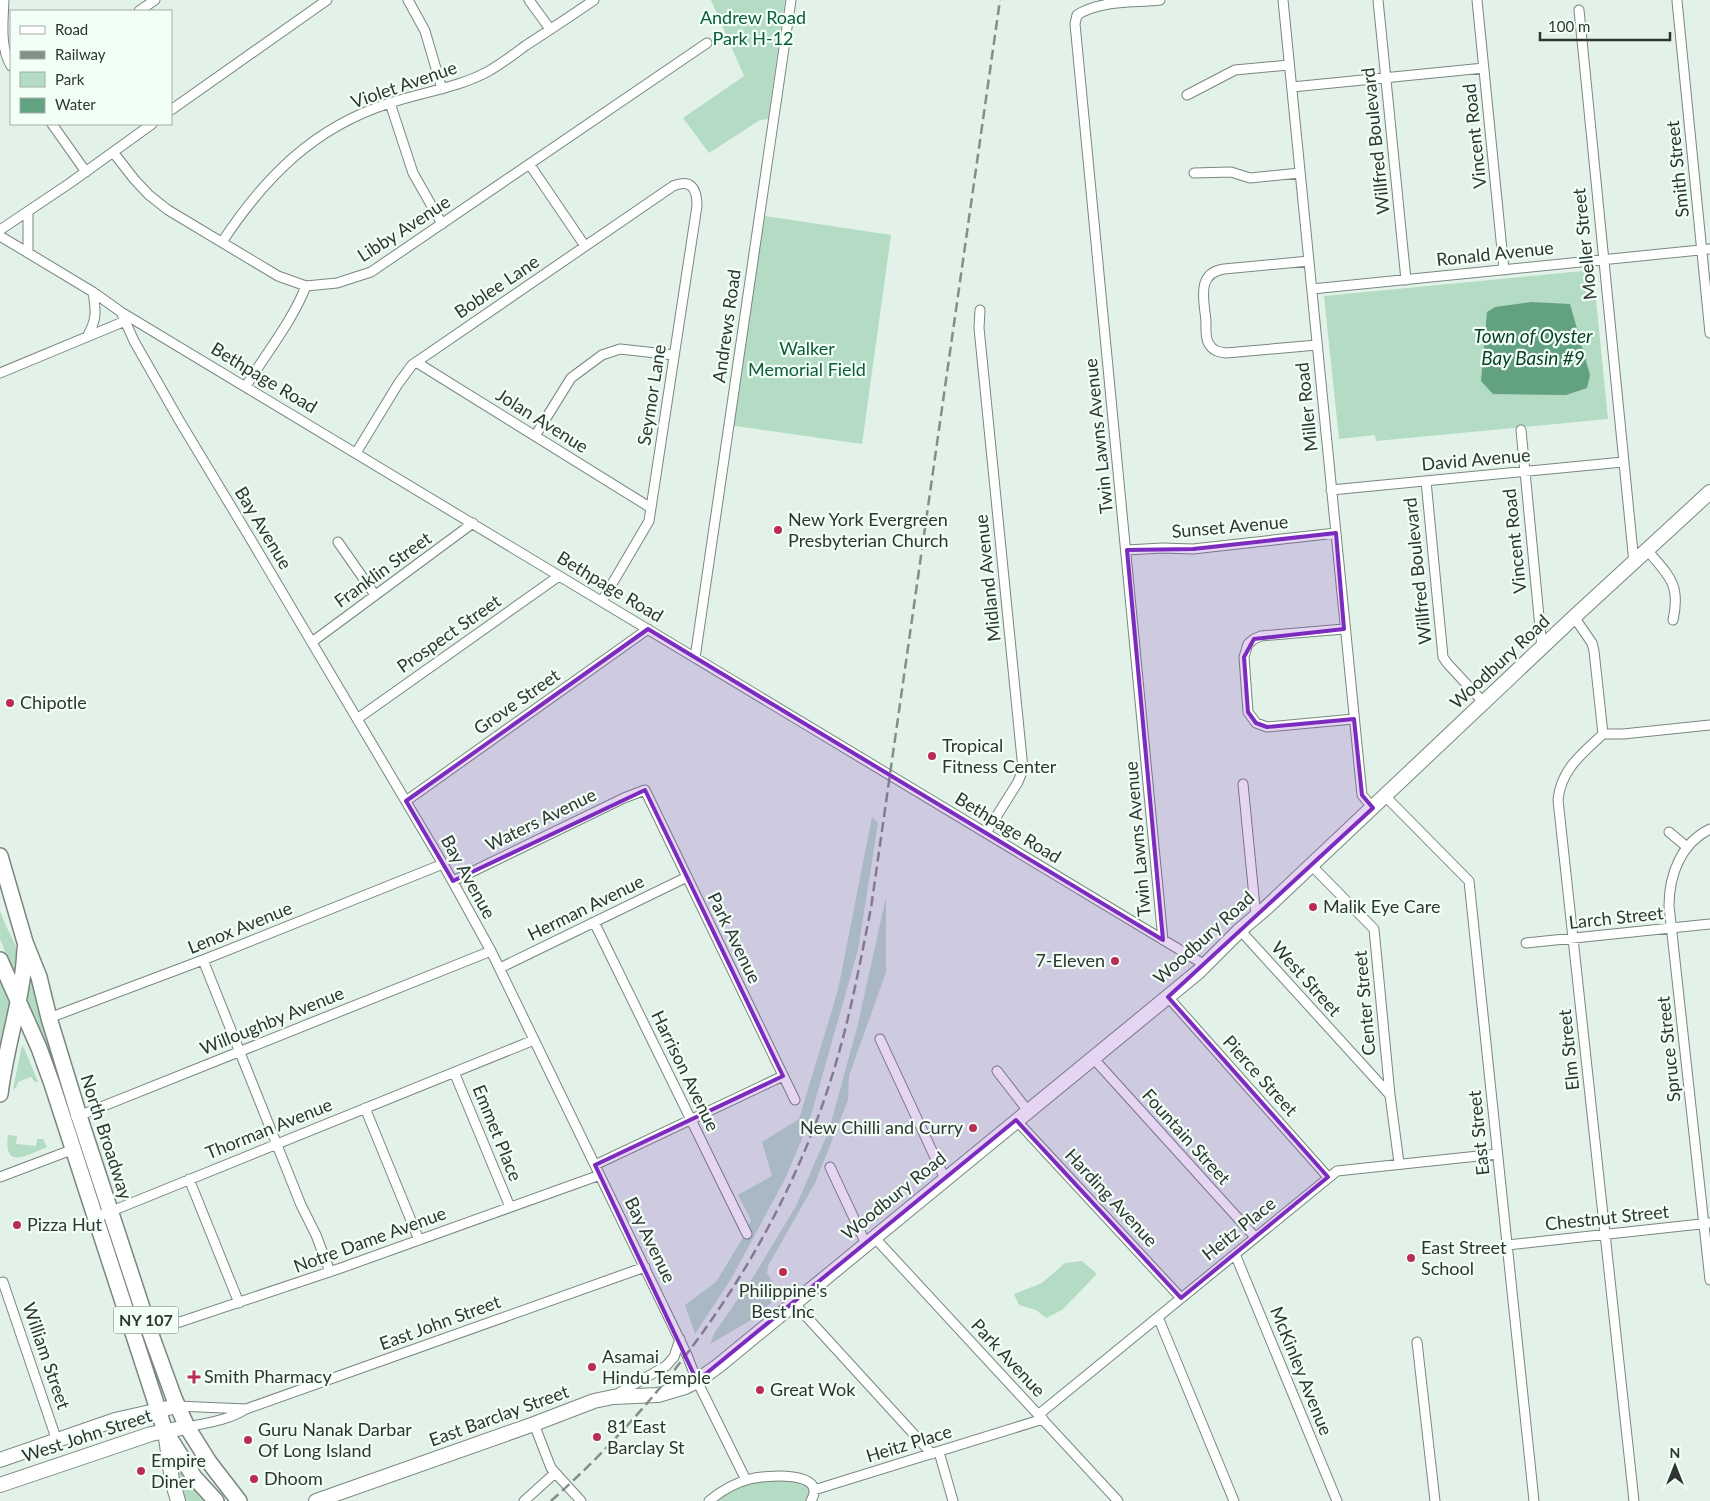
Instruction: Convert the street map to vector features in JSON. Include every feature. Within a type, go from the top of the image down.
[{"type":"main road","name":"Woodbury Road","points":[[697,1382],[1205,965],[1574,617],[1710,492]]},
{"type":"main road","name":"North Broadway","points":[[0,856],[25,942],[39,977],[49,1018],[79,1116],[103,1214],[165,1431]]},
{"type":"main road","points":[[0,1094],[3,1068],[24,968],[25,942]]},
{"type":"main road","name":"North Broadway","points":[[0,960],[39,1048],[74,1150],[103,1214],[177,1406],[187,1427]]},
{"type":"main road","name":"East Barclay Street","points":[[316,1501],[594,1401],[613,1397],[658,1395],[697,1382]]},
{"type":"main road","name":"West John Street","points":[[0,1460],[115,1420],[177,1406]]},
{"type":"main road","name":"West John Street","points":[[0,1485],[165,1431],[187,1427]]},
{"type":"main road","name":"NY 107","points":[[187,1427],[209,1462],[239,1501]]},
{"type":"main road","points":[[165,1431],[172,1480],[178,1501]]},
{"type":"main road","name":"NY 107","points":[[165,1431],[194,1476],[216,1501]]},
{"type":"street","points":[[4,0],[2,48],[10,65]]},
{"type":"street","points":[[140,10],[155,0]]},
{"type":"street","points":[[172,109],[313,4],[326,0]]},
{"type":"street","points":[[408,0],[425,31],[442,89]]},
{"type":"street","points":[[529,0],[550,29]]},
{"type":"street","name":"Violet Avenue","points":[[222,242],[258,192],[282,167],[301,150],[339,125],[369,110],[459,85],[488,72],[594,0]]},
{"type":"street","name":"Andrews Road","points":[[695,658],[792,0]]},
{"type":"street","name":"Twin Lawns Avenue","points":[[1160,0],[1097,6],[1086,9],[1077,15],[1075,24],[1163,940]]},
{"type":"street","name":"Miller Road","points":[[1283,0],[1344,629],[1362,794],[1373,808]]},
{"type":"street","name":"Willfred Boulevard","points":[[1378,0],[1406,280]]},
{"type":"street","name":"Vincent Road","points":[[1477,0],[1504,270]]},
{"type":"street","name":"Smith Street","points":[[1678,1],[1706,250],[1710,333]]},
{"type":"street","name":"Moeller Street","points":[[1579,10],[1634,563]]},
{"type":"street","name":"Libby Avenue","points":[[113,152],[149,195],[168,210],[278,276],[306,286],[337,282],[371,272],[708,43]]},
{"type":"street","points":[[1187,95],[1235,70],[1289,65]]},
{"type":"street","points":[[1292,87],[1484,68]]},
{"type":"street","points":[[390,103],[413,173],[442,224]]},
{"type":"street","points":[[53,125],[86,172]]},
{"type":"street","points":[[0,230],[86,172],[151,125]]},
{"type":"street","points":[[530,165],[585,246]]},
{"type":"street","points":[[1194,173],[1235,173],[1250,178],[1300,173]]},
{"type":"street","name":"Boblee Lane","points":[[356,453],[398,384],[416,362],[673,186],[681,183],[689,184]]},
{"type":"street","name":"Seymor Lane","points":[[602,601],[649,521],[697,206],[695,191],[689,184]]},
{"type":"street","points":[[28,212],[28,253]]},
{"type":"street","points":[[0,236],[93,292],[95,322],[86,338]]},
{"type":"street","name":"Ronald Avenue","points":[[1312,289],[1706,250]]},
{"type":"street","points":[[1309,260],[1224,268],[1212,272],[1203,290],[1208,343],[1215,351],[1226,353],[1317,344]]},
{"type":"street","points":[[246,386],[293,313],[302,298],[306,286]]},
{"type":"street","name":"Bay Avenue","points":[[93,292],[129,320],[134,341],[179,420],[453,881],[500,968],[680,1339],[697,1382],[746,1480]]},
{"type":"street","name":"Midland Avenue","points":[[980,310],[980,328],[1023,769],[1018,782],[986,833]]},
{"type":"street","points":[[0,373],[129,320]]},
{"type":"street","name":"Bethpage Road","points":[[129,320],[246,386],[1205,965]]},
{"type":"street","points":[[535,436],[571,378],[602,355],[620,349],[674,355]]},
{"type":"street","name":"Jolan Avenue","points":[[416,362],[651,508]]},
{"type":"street","name":"Vincent Road","points":[[1521,430],[1542,648]]},
{"type":"street","name":"David Avenue","points":[[1332,490],[1623,462]]},
{"type":"street","name":"Willfred Boulevard","points":[[1426,481],[1443,657],[1484,703]]},
{"type":"street","name":"Franklin Street","points":[[312,642],[473,523]]},
{"type":"street","name":"Sunset Avenue","points":[[1127,550],[1193,549],[1336,533]]},
{"type":"street","points":[[338,542],[375,595]]},
{"type":"street","points":[[1648,550],[1667,573],[1675,587],[1676,606],[1673,620]]},
{"type":"street","name":"Prospect Street","points":[[357,718],[559,576]]},
{"type":"street","points":[[1574,617],[1592,643],[1594,651],[1603,734],[1622,734],[1710,724]]},
{"type":"street","name":"Grove Street","points":[[406,801],[648,629]]},
{"type":"street","points":[[1344,629],[1254,639],[1248,644],[1244,657],[1246,693],[1250,717],[1256,723],[1267,727],[1354,718]]},
{"type":"street","name":"Elm Street","points":[[1603,734],[1571,766],[1562,778],[1558,800],[1634,1501]]},
{"type":"street","points":[[1243,784],[1256,917]]},
{"type":"street","name":"Park Avenue","points":[[645,790],[795,1100]]},
{"type":"street","name":"Waters Avenue","points":[[453,881],[624,798],[645,790]]},
{"type":"street","name":"East Street","points":[[1385,796],[1468,881],[1534,1501]]},
{"type":"street","name":"Spruce Street","points":[[1710,828],[1687,847],[1676,866],[1671,882],[1669,906],[1707,1223],[1710,1280]]},
{"type":"street","points":[[1669,832],[1687,847]]},
{"type":"street","name":"Lenox Avenue","points":[[49,1018],[203,960],[443,864]]},
{"type":"street","name":"Center Street","points":[[1311,865],[1374,929],[1390,1095],[1399,1163]]},
{"type":"street","name":"Herman Avenue","points":[[500,968],[687,877]]},
{"type":"street","name":"Harrison Avenue","points":[[594,922],[747,1234]]},
{"type":"street","name":"Larch Street","points":[[1526,943],[1710,924]]},
{"type":"street","name":"West Street","points":[[1240,930],[1390,1095]]},
{"type":"street","name":"Willoughby Avenue","points":[[64,1122],[491,951]]},
{"type":"street","points":[[203,960],[330,1272]]},
{"type":"street","name":"Pierce Street","points":[[1168,997],[1328,1177]]},
{"type":"street","points":[[880,1039],[945,1179]]},
{"type":"street","name":"Thorman Avenue","points":[[103,1214],[534,1040]]},
{"type":"street","name":"Fountain Street","points":[[1093,1058],[1255,1237]]},
{"type":"street","points":[[996,1071],[1028,1111]]},
{"type":"street","name":"Emmet Place","points":[[454,1072],[510,1208]]},
{"type":"street","points":[[595,1165],[783,1076]]},
{"type":"street","points":[[365,1108],[419,1240]]},
{"type":"street","name":"Harding Avenue","points":[[1016,1120],[1181,1298]]},
{"type":"street","points":[[0,1177],[74,1150]]},
{"type":"street","name":"Heitz Place","points":[[814,1490],[935,1453],[1040,1417],[1158,1317],[1337,1171],[1497,1154]]},
{"type":"street","name":"Park Avenue","points":[[830,1167],[870,1240],[1118,1501]]},
{"type":"street","name":"Notre Dame Avenue","points":[[150,1332],[330,1272],[600,1175]]},
{"type":"street","points":[[189,1179],[239,1303]]},
{"type":"street","name":"Chestnut Street","points":[[1507,1245],[1707,1223]]},
{"type":"street","name":"McKinley Avenue","points":[[1235,1254],[1337,1501]]},
{"type":"street","name":"East John Street","points":[[187,1427],[239,1414],[246,1409],[645,1267]]},
{"type":"street","name":"William Street","points":[[3,1282],[57,1440]]},
{"type":"street","points":[[794,1302],[935,1453],[953,1501]]},
{"type":"street","points":[[1158,1317],[1234,1501]]},
{"type":"street","points":[[613,1397],[666,1366],[674,1357],[680,1339]]},
{"type":"street","points":[[1417,1342],[1434,1501]]},
{"type":"street","name":"East John Street","points":[[177,1406],[246,1409]]},
{"type":"street","points":[[534,1424],[555,1473],[581,1501]]},
{"type":"street","points":[[524,1501],[555,1473]]},
{"type":"street","points":[[709,1501],[722,1491],[746,1480],[788,1475],[812,1485],[814,1490],[811,1501]]},
{"type":"highlighted area","points":[[1336,533],[1344,629],[1254,639],[1244,657],[1248,712],[1256,723],[1267,727],[1354,719],[1362,795],[1373,808],[1168,997],[1328,1177],[1181,1298],[1016,1120],[697,1381],[595,1165],[783,1076],[645,790],[453,881],[406,801],[648,629],[1163,940],[1127,550],[1193,549]]},
{"type":"green space","name":"Andrew Road Park H-12","points":[[711,0],[785,0],[768,119],[760,120],[709,153],[683,118],[744,76]]},
{"type":"green space","name":"Walker Memorial Field","points":[[765,216],[891,235],[862,444],[728,425]]},
{"type":"green space","points":[[1593,270],[1608,419],[1376,441],[1375,435],[1339,439],[1324,296]]},
{"type":"green space","points":[[872,817],[878,823],[858,950],[809,1122],[785,1179],[731,1279],[695,1334],[685,1305],[716,1282],[744,1236],[751,1220],[738,1195],[772,1176],[762,1142],[799,1119],[838,990]]},
{"type":"green space","points":[[886,897],[886,972],[849,1076],[848,1100],[815,1183],[768,1266],[767,1273],[780,1295],[753,1319],[710,1344],[715,1332],[752,1279],[796,1206],[829,1130],[858,1024]]},
{"type":"green space","points":[[0,911],[20,954],[16,979],[0,939]]},
{"type":"green space","points":[[0,969],[14,1002],[0,1061]]},
{"type":"green space","points":[[33,978],[63,1077],[59,1078],[46,1056],[25,1001],[30,979]]},
{"type":"green space","points":[[22,1045],[38,1082],[35,1082],[31,1077],[18,1082],[16,1088],[13,1089]]},
{"type":"green space","points":[[8,1135],[17,1136],[16,1144],[36,1146],[37,1139],[43,1139],[47,1147],[25,1156],[13,1157],[9,1153],[7,1146]]},
{"type":"green space","points":[[1082,1261],[1097,1274],[1062,1310],[1046,1318],[1036,1310],[1019,1305],[1014,1294],[1042,1283],[1065,1263]]},
{"type":"green space","points":[[169,1447],[191,1484],[204,1501],[182,1501]]},
{"type":"green space","points":[[775,1477],[812,1486],[809,1501],[712,1501],[739,1483]]},
{"type":"water","name":"Town of Oyster Bay Basin #9","points":[[1531,302],[1570,304],[1590,375],[1587,388],[1566,395],[1493,394],[1481,381],[1487,312],[1495,307]]},
{"type":"railway","points":[[551,1501],[600,1455],[645,1405],[687,1353],[726,1298],[761,1241],[791,1181],[817,1120],[838,1056],[852,1001],[871,908],[1000,0]]},
{"type":"place","name":"New York Evergreen Presbyterian Church","points":[[778,530]]},
{"type":"place","name":"Chipotle","points":[[10,703]]},
{"type":"place","name":"Tropical Fitness Center","points":[[932,756]]},
{"type":"place","name":"Malik Eye Care","points":[[1313,907]]},
{"type":"place","name":"7-Eleven","points":[[1115,961]]},
{"type":"place","name":"New Chilli and Curry","points":[[973,1128]]},
{"type":"place","name":"Pizza Hut","points":[[17,1225]]},
{"type":"place","name":"East Street School","points":[[1411,1258]]},
{"type":"place","name":"Philippine's Best Inc","points":[[783,1272]]},
{"type":"place","name":"Asamai Hindu Temple","points":[[592,1367]]},
{"type":"place","name":"Smith Pharmacy","points":[[194,1377]]},
{"type":"place","name":"Great Wok","points":[[760,1390]]},
{"type":"place","name":"81 East Barclay St","points":[[597,1437]]},
{"type":"place","name":"Guru Nanak Darbar Of Long Island","points":[[248,1440]]},
{"type":"place","name":"Empire Diner","points":[[141,1471]]},
{"type":"place","name":"Dhoom","points":[[254,1479]]}]
